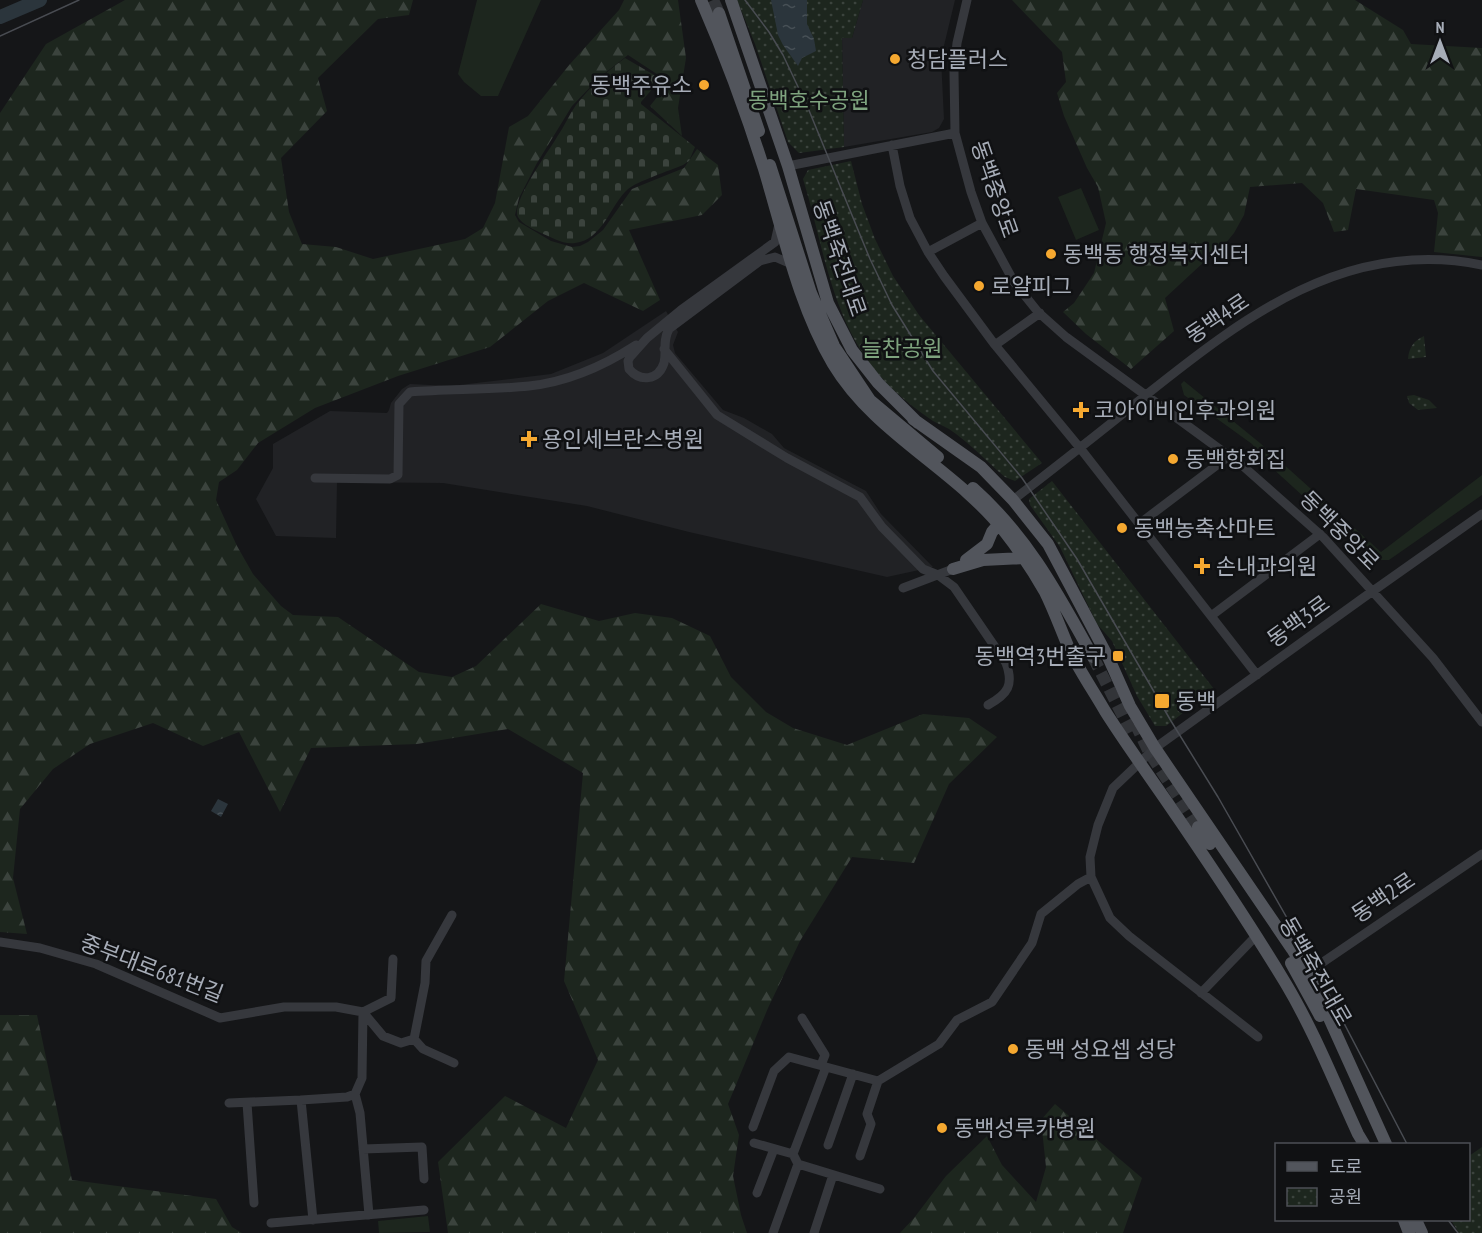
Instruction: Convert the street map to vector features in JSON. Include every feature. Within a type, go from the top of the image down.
[{"type":"main road","points":[[701,0],[718,40],[764,168],[791,264],[818,333],[834,365],[867,407],[891,431],[965,490],[998,525],[1024,558],[1046,594],[1072,655],[1106,712],[1167,801],[1287,986],[1316,1040],[1363,1143]]},
{"type":"main road","name":"동백죽전대로","points":[[718,13],[813,297],[834,346],[870,400],[999,511],[1057,591],[1097,656],[1036,538],[990,484],[913,419],[878,383],[852,350],[828,303],[788,166],[731,2]]},
{"type":"main road","points":[[813,297],[818,333]]},
{"type":"main road","points":[[867,407],[891,417]]},
{"type":"main road","points":[[913,419],[981,467],[1013,500],[1048,544],[1109,659],[1130,706],[1155,748],[1307,973],[1334,1027],[1386,1143]]},
{"type":"main road","points":[[953,569],[982,550],[998,525]]},
{"type":"main road","points":[[953,569],[982,560],[1024,558]]},
{"type":"main road","points":[[1106,712],[1114,720],[1119,720],[1127,715],[1130,706]]},
{"type":"main road","points":[[1167,801],[1163,793],[1167,788],[1173,787],[1186,795]]},
{"type":"main road","name":"동백죽전대로","points":[[1371,1143],[1278,961],[1194,827],[1287,956],[1316,1008],[1381,1143]]},
{"type":"street","name":"동백중앙로","points":[[967,0],[955,57],[953,85],[955,133],[982,223],[1014,282],[1040,313],[1083,351],[1229,456],[1281,498],[1320,534],[1445,672],[1482,722]]},
{"type":"street","points":[[788,166],[955,133]]},
{"type":"street","points":[[892,146],[904,203],[928,252],[995,345],[1080,448],[1257,675]]},
{"type":"street","points":[[928,252],[982,223]]},
{"type":"street","points":[[315,478],[390,478],[398,475],[399,404],[410,392],[531,386],[570,377],[615,359],[647,338],[681,310],[775,242],[779,224]]},
{"type":"street","points":[[628,361],[631,372],[644,379],[654,376],[661,368],[666,336],[674,324],[760,261],[775,257],[791,264]]},
{"type":"street","name":"동백4로","points":[[1013,500],[1195,356],[1289,294],[1328,277],[1378,264],[1443,260],[1482,265]]},
{"type":"street","points":[[995,345],[1040,313]]},
{"type":"street","points":[[628,361],[647,338]]},
{"type":"street","points":[[664,348],[717,415],[787,458],[860,497],[882,527],[923,569],[938,575],[954,587],[1010,672],[1010,683],[1000,699],[988,705]]},
{"type":"street","points":[[615,359],[628,361]]},
{"type":"street","points":[[661,368],[676,369],[682,372]]},
{"type":"street","points":[[1139,524],[1229,456]]},
{"type":"street","name":"동백3로","points":[[1091,878],[1090,857],[1113,788],[1155,748],[1482,514]]},
{"type":"street","points":[[1211,616],[1320,534]]},
{"type":"street","points":[[903,588],[953,569]]},
{"type":"street","name":"동백2로","points":[[1307,973],[1482,854]]},
{"type":"street","points":[[860,1156],[871,1124],[867,1114],[878,1081],[939,1044],[957,1020],[992,1002],[1032,943],[1041,915],[1078,884],[1091,878],[1110,918],[1258,1037]]},
{"type":"street","points":[[414,1039],[425,983],[426,961],[452,915]]},
{"type":"street","points":[[1201,993],[1256,936]]},
{"type":"street","name":"중부대로681번길","points":[[0,942],[40,948],[96,964],[220,1018],[284,1007],[336,1007],[363,1012]]},
{"type":"street","points":[[363,1012],[391,998],[393,959]]},
{"type":"street","points":[[363,1012],[383,1036],[401,1043],[414,1039]]},
{"type":"street","points":[[363,1012],[362,1078],[355,1094],[360,1113],[369,1215]]},
{"type":"street","points":[[773,1233],[798,1164],[794,1154],[824,1066],[825,1055],[802,1018]]},
{"type":"street","points":[[414,1039],[423,1049],[454,1063]]},
{"type":"street","points":[[753,1127],[774,1071],[789,1057],[878,1081]]},
{"type":"street","points":[[828,1145],[852,1074]]},
{"type":"street","points":[[229,1103],[347,1097],[355,1094]]},
{"type":"street","points":[[301,1100],[313,1220]]},
{"type":"street","points":[[247,1103],[254,1203]]},
{"type":"street","points":[[754,1143],[794,1154]]},
{"type":"street","points":[[363,1149],[422,1147],[424,1179]]},
{"type":"street","points":[[757,1193],[774,1149]]},
{"type":"street","points":[[798,1164],[880,1189]]},
{"type":"street","points":[[814,1233],[833,1175]]},
{"type":"street","points":[[271,1223],[424,1210]]},
{"type":"shaded area","points":[[863,0],[955,0],[941,58],[944,119],[939,128],[932,132],[844,147],[842,37],[852,38]]},
{"type":"shaded area","name":"용인세브란스병원","points":[[666,311],[678,332],[673,345],[675,353],[723,410],[744,418],[772,434],[784,448],[866,491],[881,514],[933,567],[887,577],[689,532],[587,506],[443,483],[337,482],[336,538],[276,536],[256,499],[273,468],[273,444],[330,411],[387,413],[391,403],[402,389],[410,384],[451,386],[551,374],[603,353]]},
{"type":"green space","points":[[125,0],[413,0],[409,15],[378,19],[318,78],[327,111],[281,158],[289,212],[302,244],[336,247],[373,259],[465,239],[483,228],[495,203],[509,127],[528,116],[570,64],[619,10],[624,0],[678,0],[686,58],[678,108],[682,136],[650,106],[669,82],[628,55],[600,77],[572,106],[537,163],[519,198],[515,215],[519,222],[551,241],[572,247],[580,246],[603,230],[632,189],[684,168],[697,149],[718,165],[722,195],[702,215],[629,230],[660,300],[643,311],[584,283],[548,301],[490,347],[398,376],[315,408],[258,443],[237,470],[219,482],[216,500],[253,574],[281,606],[293,615],[338,617],[419,672],[452,677],[476,666],[541,604],[599,621],[635,613],[672,618],[710,636],[731,677],[766,712],[793,728],[847,745],[923,714],[969,718],[997,737],[949,784],[914,863],[852,857],[800,941],[768,1008],[728,1104],[739,1135],[733,1176],[747,1233],[448,1233],[438,1162],[505,1096],[566,1128],[598,1060],[564,981],[583,773],[508,729],[417,744],[311,748],[280,812],[239,732],[203,746],[153,723],[90,744],[53,769],[20,809],[13,878],[27,934],[0,932],[0,113],[46,44]]},
{"type":"green space","points":[[477,0],[541,0],[498,96],[481,96],[458,74]]},
{"type":"green space","name":"동백호수공원","points":[[737,0],[863,0],[852,38],[842,38],[844,147],[799,153],[788,142],[755,44]]},
{"type":"green space","points":[[1012,0],[1355,0],[1403,30],[1411,44],[1482,48],[1482,257],[1434,252],[1438,213],[1434,200],[1356,189],[1348,230],[1334,232],[1323,203],[1302,183],[1250,187],[1244,215],[1234,233],[1220,250],[1165,298],[1174,331],[1131,369],[1086,334],[1063,312],[1074,303],[1094,273],[1106,223],[1098,187],[1064,116],[1057,93],[1066,82],[1062,52]]},
{"type":"green space","points":[[625,58],[661,79],[641,104],[695,147],[689,161],[683,165],[628,189],[593,236],[575,243],[566,243],[522,222],[517,213],[518,205],[533,174],[576,105],[599,80]]},
{"type":"green space","name":"늘찬공원","points":[[851,161],[862,204],[875,239],[893,276],[919,315],[1042,463],[1015,481],[1005,477],[956,434],[933,421],[899,395],[864,355],[851,332],[831,282],[803,179],[808,170]]},
{"type":"green space","points":[[1081,188],[1099,230],[1076,240],[1058,197]]},
{"type":"green space","points":[[1424,336],[1426,357],[1408,359],[1412,345]]},
{"type":"green space","points":[[1184,381],[1260,443],[1381,552],[1482,475],[1482,495],[1389,560],[1373,560],[1270,466],[1252,444],[1184,395],[1181,384]]},
{"type":"green space","points":[[1414,395],[1429,400],[1437,408],[1418,410],[1409,403],[1407,396]]},
{"type":"green space","points":[[1052,481],[1214,689],[1166,726],[1155,726],[1137,696],[1112,641],[1097,624],[1060,547],[1030,505],[1029,499]]},
{"type":"green space","points":[[0,1015],[37,1015],[72,1180],[216,1199],[232,1227],[242,1233],[0,1233]]},
{"type":"green space","points":[[1055,1104],[1142,1178],[1123,1233],[900,1233],[946,1176],[987,1136],[1002,1165],[1036,1202],[1046,1167],[1041,1120]]},
{"type":"green space","points":[[1482,1147],[1482,1233],[1459,1233],[1452,1221],[1470,1221],[1470,1155]]},
{"type":"green space","points":[[428,1216],[430,1232],[379,1233],[378,1221]]},
{"type":"water","points":[[771,0],[807,0],[807,24],[814,39],[816,51],[802,58],[798,66],[778,35]]},
{"type":"water","points":[[218,799],[228,804],[221,817],[211,811]]},
{"type":"waterway","points":[[0,17],[40,0]]},
{"type":"tunnel","points":[[713,0],[719,13]]},
{"type":"tunnel","points":[[1093,657],[1133,736]]},
{"type":"tunnel","points":[[1135,723],[1149,752],[1198,827]]},
{"type":"tram line","points":[[0,36],[79,0]]},
{"type":"tram line","points":[[745,0],[783,55],[892,305],[933,371],[1022,478],[1077,559],[1218,797],[1311,960],[1406,1143]]},
{"type":"tram line","points":[[1449,1221],[1458,1233]]},
{"type":"place","name":"청담플러스","points":[[895,59]]},
{"type":"place","name":"동백주유소","points":[[704,85]]},
{"type":"place","name":"동백동 행정복지센터","points":[[1051,254]]},
{"type":"place","name":"로얄피그","points":[[979,286]]},
{"type":"place","name":"코아이비인후과의원","points":[[1081,410]]},
{"type":"place","name":"용인세브란스병원","points":[[529,439]]},
{"type":"place","name":"동백항회집","points":[[1173,459]]},
{"type":"place","name":"동백농축산마트","points":[[1122,528]]},
{"type":"place","name":"손내과의원","points":[[1202,566]]},
{"type":"place","name":"동백역3번출구","points":[[1118,656]]},
{"type":"place","name":"동백","points":[[1162,701]]},
{"type":"place","name":"동백 성요셉 성당","points":[[1013,1049]]},
{"type":"place","name":"동백성루카병원","points":[[942,1128]]}]
